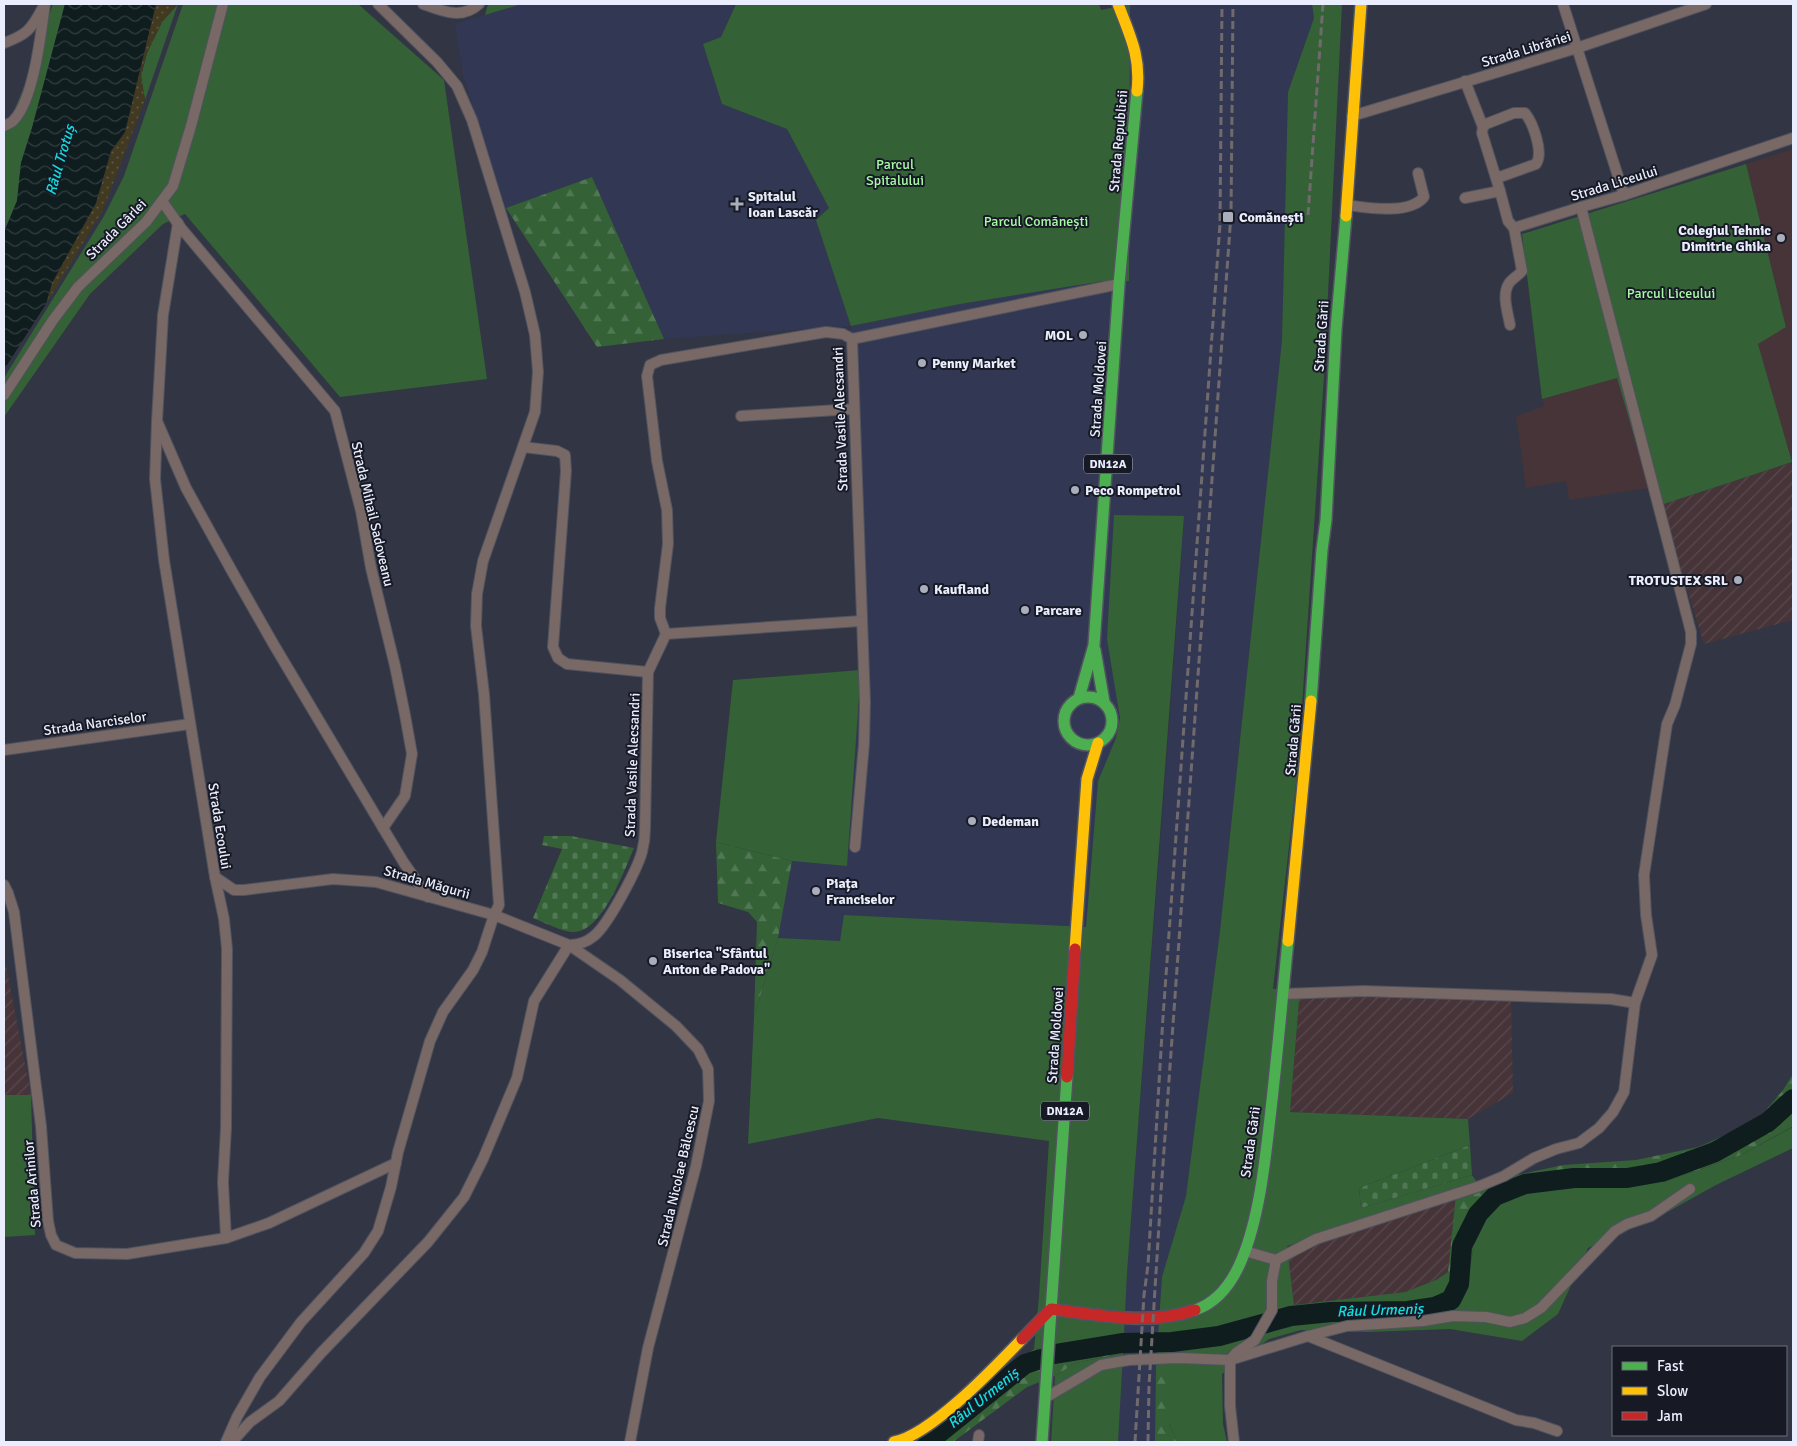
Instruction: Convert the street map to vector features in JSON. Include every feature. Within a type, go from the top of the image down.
[{"type":"street","points":[[4,43],[22,37],[36,21],[45,4]]},
{"type":"street","points":[[6,130],[14,121],[26,98],[39,53],[45,4]]},
{"type":"street","name":"Strada Gârlei","points":[[4,395],[73,293],[146,222],[173,186],[182,159],[223,4]]},
{"type":"street","points":[[226,1442],[236,1417],[260,1377],[301,1322],[364,1253],[378,1231],[435,1027],[443,1012],[473,970],[482,952],[499,905],[484,694],[476,626],[477,594],[483,561],[535,412],[538,372],[535,334],[526,292],[472,120],[458,86],[378,4]]},
{"type":"street","points":[[422,4],[458,14],[468,12],[479,4]]},
{"type":"street","name":"Strada Republicii","points":[[1118,4],[1136,50],[1139,74],[1120,284]]},
{"type":"street","name":"Strada Gării","points":[[1052,1309],[1126,1318],[1169,1315],[1199,1310],[1212,1302],[1222,1292],[1238,1268],[1245,1250],[1264,1161],[1307,756],[1322,550],[1326,520],[1336,329],[1361,4]]},
{"type":"street","points":[[1563,4],[1624,195]]},
{"type":"street","name":"Strada Librăriei","points":[[1352,116],[1577,48],[1706,4]]},
{"type":"street","points":[[1465,82],[1483,127],[1482,133],[1497,178],[1508,221],[1514,228],[1522,271],[1518,277],[1508,283],[1505,294],[1510,325]]},
{"type":"street","points":[[1483,127],[1514,113],[1525,113],[1529,118],[1540,152],[1539,160],[1536,164],[1497,178]]},
{"type":"street","name":"Strada Liceului","points":[[1514,228],[1581,206],[1624,195],[1793,138]]},
{"type":"street","points":[[1347,204],[1365,207],[1406,208],[1420,203],[1424,197],[1418,173]]},
{"type":"street","points":[[1465,198],[1500,191]]},
{"type":"street","name":"Strada Mihail Sadoveanu","points":[[162,201],[178,223],[335,410],[361,511],[370,568],[395,666],[412,754],[405,796],[383,828]]},
{"type":"street","points":[[1245,1250],[1276,1260],[1316,1239],[1480,1186],[1504,1176],[1534,1158],[1556,1149],[1579,1143],[1599,1128],[1624,1092],[1635,1003],[1652,955],[1646,915],[1644,875],[1668,724],[1691,644],[1691,632],[1581,206]]},
{"type":"street","points":[[178,223],[163,315],[157,421],[186,488],[233,574],[404,863],[428,897]]},
{"type":"street","name":"Strada Vasile Alecsandri","points":[[855,847],[864,744],[865,702],[853,409],[852,339],[1120,284]]},
{"type":"street","name":"Strada Moldovei","points":[[1079,698],[1094,645],[1120,284]]},
{"type":"street","points":[[852,339],[843,334],[826,332],[661,360],[650,365],[647,376],[656,449],[667,510],[668,544],[660,608],[660,618],[666,634],[861,620]]},
{"type":"street","points":[[740,416],[853,409]]},
{"type":"street","name":"Strada Ecoului","points":[[157,421],[155,479],[162,542],[215,877],[224,919],[227,949],[224,1182],[226,1238]]},
{"type":"street","points":[[523,447],[557,451],[565,456],[566,471],[553,648],[558,658],[566,664],[648,672]]},
{"type":"street","name":"Strada Vasile Alecsandri","points":[[569,945],[585,942],[600,930],[639,862],[646,829],[648,672],[666,634]]},
{"type":"street","name":"Strada Moldovei","points":[[1094,645],[1104,702]]},
{"type":"street","points":[[1089,696],[1104,702],[1111,713],[1112,727],[1108,734],[1098,743],[1078,752],[1066,732],[1063,719],[1066,709],[1079,698],[1089,696]]},
{"type":"street","name":"Strada Narciselor","points":[[4,750],[190,724]]},
{"type":"street","name":"Strada Moldovei","points":[[1042,1442],[1087,779],[1098,743]]},
{"type":"street","name":"Strada Moldovei","points":[[1078,752],[1087,779]]},
{"type":"street","name":"Strada Măgurii","points":[[215,877],[234,890],[333,879],[376,882],[494,915],[569,945]]},
{"type":"street","name":"Strada Arinilor","points":[[4,885],[14,912],[41,1126],[48,1221],[51,1235],[56,1245],[75,1253],[127,1254],[226,1238],[269,1223],[396,1163]]},
{"type":"street","points":[[232,1442],[250,1422],[279,1401],[321,1353],[428,1242],[464,1197],[483,1159],[517,1078],[534,1001],[569,945]]},
{"type":"street","name":"Strada Nicolae Bălcescu","points":[[569,945],[620,980],[676,1026],[698,1049],[708,1069],[709,1101],[696,1166],[648,1348],[630,1442]]},
{"type":"street","points":[[1283,994],[1373,991],[1611,999],[1635,1003]]},
{"type":"street","points":[[1045,1398],[1101,1365],[1137,1359],[1230,1360],[1347,1326],[1422,1321],[1454,1316],[1486,1316],[1510,1322],[1525,1318],[1541,1308],[1615,1231],[1627,1224],[1651,1216],[1690,1189]]},
{"type":"street","points":[[1234,1442],[1230,1406],[1230,1360],[1236,1353],[1255,1340],[1272,1310],[1272,1281],[1276,1260]]},
{"type":"street","points":[[894,1442],[904,1440],[929,1425],[1001,1361],[1033,1326],[1052,1309]]},
{"type":"street","points":[[1308,1336],[1516,1420],[1534,1423],[1557,1431]]},
{"type":"shaded area","points":[[522,4],[736,4],[721,37],[703,44],[722,104],[787,129],[829,208],[851,326],[664,339],[592,177],[506,208],[463,75],[455,24]]},
{"type":"shaded area","points":[[1130,4],[1312,4],[1314,18],[1288,92],[1282,340],[1220,931],[1186,1196],[1162,1277],[1156,1366],[1155,1442],[1118,1442],[1127,1273],[1184,517],[1114,515],[1117,695],[1120,718],[1116,738],[1098,781],[1086,927],[845,916],[840,942],[778,938],[792,861],[847,866],[861,670],[851,326],[960,304],[1104,281],[1128,281]]},
{"type":"shaded area","points":[[1793,149],[1792,462],[1758,344],[1786,326],[1746,164]]},
{"type":"shaded area","points":[[1617,377],[1649,488],[1569,500],[1566,481],[1526,488],[1516,416],[1544,406],[1542,399]]},
{"type":"shaded area","points":[[1793,462],[1793,620],[1704,644],[1661,505]]},
{"type":"shaded area","points":[[4,955],[31,1095],[4,1095]]},
{"type":"shaded area","points":[[1300,989],[1511,999],[1513,1093],[1468,1119],[1290,1112]]},
{"type":"shaded area","points":[[1456,1194],[1448,1272],[1436,1280],[1405,1292],[1294,1305],[1287,1246]]},
{"type":"green space","points":[[53,4],[65,4],[21,163],[17,201],[4,232],[4,135],[26,82]]},
{"type":"green space","points":[[178,4],[145,100],[141,76],[147,53],[162,22]]},
{"type":"green space","points":[[183,4],[358,4],[444,80],[487,379],[340,397],[185,214],[163,224],[90,294],[4,417],[4,378],[104,216],[124,176]]},
{"type":"green space","points":[[488,4],[522,4],[485,15]]},
{"type":"green space","points":[[736,4],[1099,4],[1101,10],[1130,4],[1129,281],[1104,281],[960,304],[851,326],[816,220],[829,208],[787,129],[722,104],[703,44],[721,37]]},
{"type":"green space","points":[[1312,4],[1342,4],[1324,377],[1298,766],[1273,989],[1300,989],[1290,1112],[1468,1119],[1470,1145],[1359,1188],[1361,1208],[1472,1175],[1479,1185],[1456,1194],[1287,1246],[1294,1305],[1405,1292],[1436,1280],[1448,1272],[1451,1274],[1469,1271],[1478,1227],[1490,1209],[1505,1200],[1531,1189],[1667,1181],[1741,1155],[1793,1127],[1793,1148],[1716,1185],[1664,1214],[1588,1248],[1558,1314],[1522,1341],[1450,1329],[1367,1332],[1301,1330],[1269,1339],[1222,1374],[1223,1424],[1227,1442],[1177,1442],[1169,1423],[1169,1366],[1156,1366],[1162,1277],[1186,1196],[1220,931],[1282,340],[1288,92],[1314,18]]},
{"type":"green space","name":"Parcul Liceului","points":[[1746,164],[1786,327],[1758,344],[1792,462],[1661,505],[1649,488],[1617,378],[1542,399],[1522,234]]},
{"type":"green space","points":[[592,177],[664,339],[597,347],[506,208]]},
{"type":"green space","points":[[1114,515],[1184,516],[1127,1273],[1124,1335],[1034,1349],[1049,1141],[878,1118],[748,1144],[754,1017],[778,938],[840,941],[844,915],[1086,927],[1098,781],[1116,738],[1120,718],[1107,639]]},
{"type":"green space","points":[[861,670],[847,866],[792,861],[716,842],[733,680]]},
{"type":"green space","points":[[544,836],[571,836],[634,848],[611,899],[593,923],[584,930],[569,932],[533,918],[562,849],[542,845]]},
{"type":"green space","points":[[716,842],[792,861],[778,938],[754,1017],[757,922],[748,912],[718,903]]},
{"type":"green space","points":[[1793,1074],[1792,1127],[1741,1155],[1667,1181],[1531,1189],[1505,1200],[1490,1209],[1478,1227],[1469,1271],[1451,1275],[1448,1272],[1456,1194],[1512,1176],[1563,1165],[1636,1160],[1698,1147],[1739,1129],[1762,1115],[1783,1090]]},
{"type":"green space","points":[[4,1095],[31,1095],[35,1235],[4,1237]]},
{"type":"green space","points":[[1470,1145],[1472,1175],[1361,1208],[1359,1188]]},
{"type":"green space","points":[[1124,1335],[1123,1353],[1076,1363],[1055,1376],[1027,1387],[953,1442],[916,1442],[1034,1349]]},
{"type":"green space","points":[[1123,1353],[1118,1442],[1051,1442],[1055,1376],[1076,1363]]},
{"type":"green space","points":[[1156,1366],[1169,1366],[1169,1423],[1177,1442],[1155,1442]]},
{"type":"sand","points":[[156,4],[178,4],[162,22],[147,53],[141,76],[145,100],[103,210],[46,304],[52,283],[96,203],[111,151],[125,132]]},
{"type":"water","name":"Râul Trotuș","points":[[65,4],[156,4],[125,132],[111,151],[96,203],[52,283],[46,304],[4,370],[4,232],[17,201],[21,163]]},
{"type":"pier","points":[[51,297],[48,306],[4,373],[4,370]]},
{"type":"waterway","name":"Râul Urmeniș","points":[[1055,1354],[1122,1343],[1172,1342],[1219,1336],[1291,1316],[1331,1312],[1408,1311],[1435,1307],[1451,1300],[1459,1284],[1462,1246],[1478,1214],[1495,1196],[1525,1184],[1574,1178],[1627,1178],[1661,1172],[1715,1152],[1768,1122],[1793,1099]]},
{"type":"waterway","name":"Râul Urmeniș","points":[[928,1442],[1025,1364],[1041,1359]]},
{"type":"railway","points":[[1135,1442],[1163,1017],[1220,224],[1222,4]]},
{"type":"railway","points":[[1148,1442],[1149,1386],[1161,1192],[1231,214],[1233,4]]},
{"type":"railway","points":[[1308,215],[1323,4]]},
{"type":"traffic: fast","points":[[1079,698],[1094,645],[1119,284],[1137,91]]},
{"type":"traffic: fast","points":[[1311,701],[1322,550],[1326,520],[1336,329],[1346,216]]},
{"type":"traffic: fast","points":[[1095,650],[1104,702]]},
{"type":"traffic: fast","points":[[1083,697],[1093,697],[1102,701],[1108,707],[1112,721],[1108,735],[1102,741],[1093,745],[1083,745],[1074,741],[1068,735],[1064,726],[1064,716],[1068,707],[1074,701],[1083,697]]},
{"type":"traffic: fast","points":[[1195,1310],[1211,1302],[1230,1283],[1242,1259],[1253,1226],[1266,1153],[1288,941]]},
{"type":"traffic: fast","points":[[1042,1442],[1067,1077]]},
{"type":"traffic: slow","points":[[1118,4],[1134,46],[1138,79],[1137,91]]},
{"type":"traffic: slow","points":[[1346,216],[1361,4]]},
{"type":"traffic: slow","points":[[1288,941],[1311,701]]},
{"type":"traffic: slow","points":[[1075,949],[1087,779],[1098,743]]},
{"type":"traffic: slow","points":[[894,1442],[909,1437],[944,1414],[1022,1339]]},
{"type":"traffic: jam","points":[[1067,1077],[1075,949]]},
{"type":"traffic: jam","points":[[1022,1339],[1051,1309],[1123,1318],[1159,1317],[1195,1310]]},
{"type":"place","name":"Spitalul Ioan Lascăr","points":[[737,204]]},
{"type":"place","name":"Comănești","points":[[1228,217]]},
{"type":"place","name":"Colegiul Tehnic Dimitrie Ghika","points":[[1781,238]]},
{"type":"place","name":"MOL","points":[[1083,335]]},
{"type":"place","name":"Penny Market","points":[[922,363]]},
{"type":"place","name":"Peco Rompetrol","points":[[1075,490]]},
{"type":"place","name":"TROTUSTEX SRL","points":[[1738,580]]},
{"type":"place","name":"Kaufland","points":[[924,589]]},
{"type":"place","name":"Parcare","points":[[1025,610]]},
{"type":"place","name":"Dedeman","points":[[972,821]]},
{"type":"place","name":"Piața Franciselor","points":[[816,891]]},
{"type":"place","name":"Biserica \"Sfântul Anton de Padova\"","points":[[653,961]]},
{"type":"park label","name":"Parcul Spitalului","points":[[895,172]]},
{"type":"park label","name":"Parcul Comănești","points":[[1036,221]]}]
